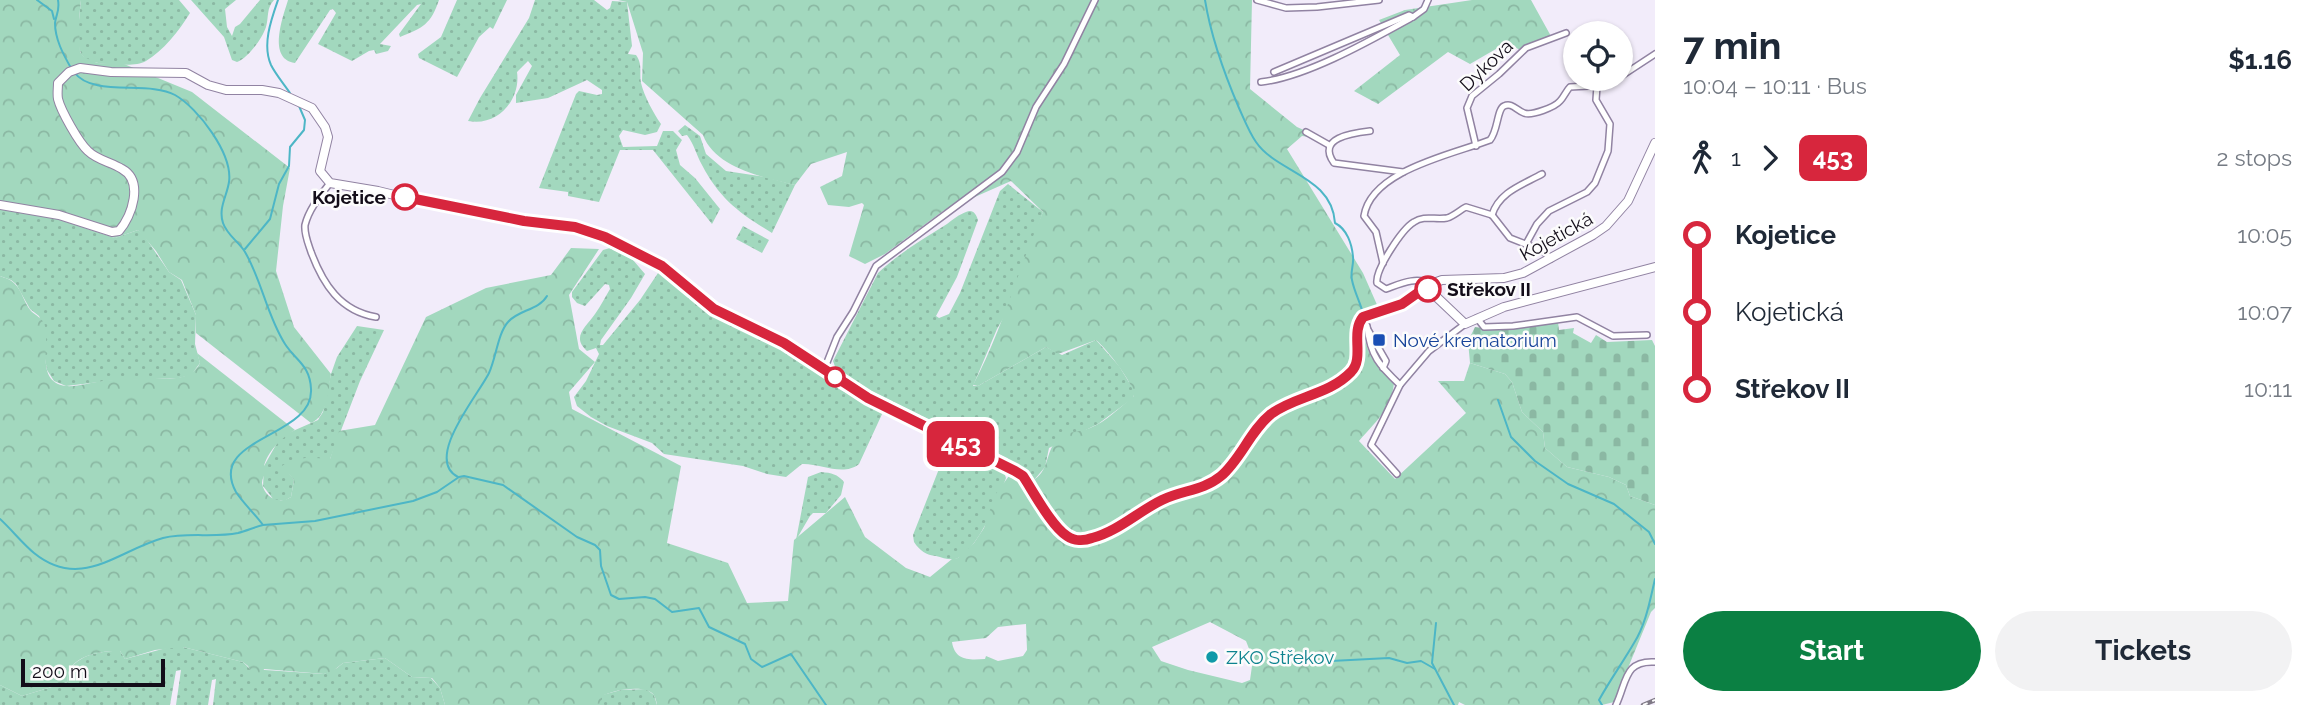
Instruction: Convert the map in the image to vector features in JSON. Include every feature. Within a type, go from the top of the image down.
[{"type":"street","points":[[824,370],[837,337],[853,313],[876,266],[1002,172],[1017,152],[1036,107],[1064,64],[1095,0]]},
{"type":"street","points":[[1257,0],[1286,8],[1379,0]]},
{"type":"street","points":[[1261,82],[1276,81],[1373,39],[1413,17],[1424,9],[1428,0]]},
{"type":"street","points":[[1274,72],[1409,15],[1413,17]]},
{"type":"street","name":"Dykova","points":[[1476,146],[1467,107],[1472,96],[1526,48],[1563,34]]},
{"type":"street","points":[[1633,69],[1655,54]]},
{"type":"street","points":[[0,205],[60,215],[112,232],[119,231],[127,222],[133,201],[134,186],[131,177],[124,170],[95,157],[83,147],[58,98],[58,83],[69,72],[80,68],[111,72],[186,74],[217,88],[235,92],[262,90],[279,93],[312,108],[324,128],[328,137],[320,171],[330,183],[441,206],[575,227],[605,237],[662,266],[714,309],[784,343],[868,398],[1023,476],[1060,531],[1073,539],[1084,540],[1098,537],[1164,499],[1198,489],[1217,479],[1232,464],[1255,429],[1273,413],[1288,404],[1317,394],[1352,372],[1357,360],[1362,324]]},
{"type":"street","points":[[1383,263],[1376,232],[1367,223],[1365,211],[1378,191],[1403,172],[1490,140],[1495,135],[1499,111],[1503,106],[1510,105],[1530,113],[1559,103],[1567,91]]},
{"type":"street","points":[[1526,244],[1537,224],[1549,211],[1587,192],[1595,183],[1608,151],[1610,124],[1596,100],[1597,91]]},
{"type":"street","points":[[1329,145],[1341,136],[1370,131]]},
{"type":"street","points":[[1306,132],[1329,145]]},
{"type":"street","name":"Kojetická","points":[[1362,324],[1442,280],[1504,278],[1523,273],[1593,235],[1628,201],[1655,143]]},
{"type":"street","points":[[1329,145],[1329,153],[1334,163],[1403,172]]},
{"type":"street","points":[[1492,215],[1494,207],[1505,194],[1542,174]]},
{"type":"street","points":[[330,183],[309,213],[304,228],[307,239],[319,272],[334,295],[357,314],[376,317]]},
{"type":"street","points":[[1465,324],[1435,296],[1425,281],[1397,283],[1391,288],[1383,288],[1376,279],[1402,234],[1414,221],[1422,218],[1448,218],[1466,207],[1492,215],[1510,238],[1543,250],[1551,258]]},
{"type":"street","points":[[1397,474],[1371,444],[1401,385],[1429,351],[1465,324],[1504,307],[1655,267]]},
{"type":"street","points":[[1477,318],[1484,327],[1513,326],[1577,317],[1613,336],[1647,335]]},
{"type":"street","points":[[1362,324],[1371,351],[1383,368],[1401,385]]},
{"type":"street","points":[[1616,705],[1630,668],[1639,662],[1655,662]]},
{"type":"green space","points":[[0,0],[81,0],[80,52],[84,57],[97,63],[124,64],[192,92],[290,168],[276,271],[294,327],[331,374],[324,409],[317,420],[311,423],[196,333],[196,315],[182,280],[169,272],[138,230],[115,238],[54,218],[11,210],[0,200]]},
{"type":"green space","points":[[81,0],[179,0],[190,13],[170,40],[146,61],[132,65],[100,63],[87,60],[80,50],[78,28]]},
{"type":"green space","points":[[191,0],[236,0],[225,9],[227,27],[232,36],[235,27],[260,0],[274,0],[261,37],[250,52],[237,62],[232,60],[224,37]]},
{"type":"green space","points":[[288,0],[439,0],[433,15],[425,24],[400,37],[399,34],[421,4],[417,5],[380,44],[391,46],[388,51],[376,54],[374,50],[369,51],[352,61],[318,44],[336,13],[333,9],[330,10],[295,63],[286,60],[279,46]]},
{"type":"green space","points":[[457,0],[507,0],[493,29],[490,27],[479,37],[457,77],[419,58],[418,54],[441,37]]},
{"type":"green space","points":[[535,0],[594,0],[607,10],[612,1],[627,2],[632,46],[628,54],[636,55],[638,59],[642,88],[661,124],[657,132],[645,135],[623,130],[619,136],[623,147],[657,146],[663,131],[673,131],[682,140],[676,150],[680,165],[695,178],[720,209],[712,224],[653,150],[620,150],[599,202],[568,196],[568,192],[539,188],[576,94],[579,91],[602,94],[602,90],[587,80],[548,98],[516,103],[516,95],[532,66],[528,61],[517,72],[515,92],[505,109],[489,120],[468,121],[529,18]]},
{"type":"green space","points":[[618,0],[1252,0],[1250,89],[1297,127],[1324,139],[1302,136],[1287,149],[1363,273],[1378,307],[1360,319],[1370,354],[1394,383],[1386,408],[1359,441],[1395,479],[1466,413],[1438,381],[1464,381],[1470,363],[1505,374],[1512,382],[1522,412],[1543,432],[1545,448],[1567,467],[1609,477],[1626,485],[1630,496],[1655,505],[1655,608],[1614,702],[1602,705],[1465,705],[1459,702],[1458,705],[657,705],[653,694],[636,689],[620,690],[602,696],[602,705],[445,705],[440,688],[432,678],[412,677],[385,658],[343,663],[324,674],[264,669],[260,680],[256,681],[243,662],[183,647],[155,650],[125,659],[120,651],[94,654],[72,666],[68,673],[68,682],[22,696],[0,685],[0,276],[11,280],[17,286],[31,311],[44,323],[47,370],[56,383],[70,386],[186,376],[200,363],[197,353],[295,430],[276,446],[264,467],[263,488],[269,496],[282,500],[291,497],[294,480],[288,473],[276,471],[282,466],[301,459],[330,459],[339,431],[375,425],[426,317],[486,288],[551,275],[571,248],[599,249],[569,295],[579,349],[595,362],[569,392],[572,409],[681,466],[667,543],[728,563],[747,603],[788,601],[794,540],[845,497],[865,537],[906,568],[930,577],[974,543],[984,528],[995,495],[1017,465],[1035,479],[1043,470],[1051,448],[1059,438],[1096,425],[1134,396],[1125,375],[1096,340],[1058,354],[1046,347],[978,386],[973,385],[993,343],[1043,212],[1011,181],[943,211],[885,254],[865,264],[849,256],[864,205],[828,205],[820,187],[842,176],[847,152],[811,164],[795,185],[742,170],[718,156],[703,135],[642,81],[643,53],[627,2]],"holes":[[[1210,622],[1246,641],[1253,659],[1250,680],[1242,683],[1161,661],[1152,647]],[[1026,624],[1027,650],[1023,656],[998,661],[986,656],[985,659],[968,659],[956,653],[952,642],[986,638],[998,627]]]},
{"type":"green space","points":[[1472,0],[1531,0],[1552,38],[1521,51],[1508,42],[1470,64],[1448,52],[1378,104],[1354,91],[1400,55],[1379,20],[1405,10]]},
{"type":"green space","points":[[685,125],[700,136],[706,154],[726,171],[795,185],[772,233],[740,212],[723,196],[702,165],[687,135],[682,136],[678,131]]},
{"type":"green space","points":[[1008,184],[1043,212],[1008,310],[973,386],[978,386],[1046,347],[1062,355],[1096,340],[1119,366],[1135,392],[1133,398],[1098,424],[1049,448],[1045,467],[1034,480],[1007,458],[853,382],[837,372],[833,361],[878,273],[911,247],[971,211],[978,220],[957,277],[936,316],[939,318],[949,314],[960,293],[1000,191]]},
{"type":"green space","points":[[0,209],[54,218],[115,238],[138,230],[143,234],[169,272],[181,280],[196,315],[195,344],[200,363],[191,375],[66,386],[54,381],[47,370],[44,353],[45,330],[39,316],[30,309],[16,284],[0,276]]},
{"type":"green space","points":[[743,226],[769,240],[762,253],[736,239]]},
{"type":"green space","points":[[610,248],[633,260],[645,274],[600,345],[603,345],[640,300],[660,270],[711,315],[781,347],[839,389],[883,412],[859,464],[853,468],[839,469],[802,464],[786,477],[743,466],[664,454],[652,443],[607,426],[577,406],[574,397],[586,381],[599,354],[596,348],[587,351],[582,346],[580,337],[610,289],[609,285],[605,284],[585,306],[577,303],[572,292],[603,250]]},
{"type":"green space","points":[[1558,322],[1559,330],[1574,328],[1573,333],[1591,343],[1596,335],[1607,342],[1652,340],[1655,346],[1655,505],[1630,496],[1626,485],[1609,477],[1567,467],[1545,448],[1543,432],[1522,412],[1512,382],[1505,374],[1470,363],[1468,341],[1475,327],[1498,330]]},
{"type":"green space","points":[[357,326],[384,330],[360,381],[330,459],[288,472],[294,480],[291,497],[274,500],[263,486],[264,466],[277,443],[286,434],[318,420],[323,412],[337,357]]},
{"type":"green space","points":[[948,446],[1003,469],[1006,478],[980,534],[966,552],[953,559],[923,552],[914,542],[913,535]]},
{"type":"green space","points":[[821,472],[834,474],[844,482],[841,495],[826,513],[813,513],[810,516],[796,540],[808,477]]},
{"type":"green space","points":[[170,647],[183,647],[243,662],[250,669],[324,674],[343,663],[385,658],[412,677],[431,678],[440,688],[445,705],[213,705],[216,679],[212,680],[208,705],[176,705],[181,670],[176,671],[170,705],[0,705],[0,685],[22,696],[68,682],[72,666],[94,654],[120,651],[125,659]]},
{"type":"green space","points":[[646,689],[654,695],[657,705],[602,705],[602,695],[621,690]]},
{"type":"waterway","points":[[37,0],[52,11],[54,19]]},
{"type":"waterway","points":[[58,0],[56,35],[71,68]]},
{"type":"waterway","points":[[278,0],[268,32],[268,57],[290,93]]},
{"type":"waterway","points":[[1205,0],[1223,68],[1253,138],[1265,152],[1302,176],[1324,195],[1332,207],[1335,223],[1348,237],[1353,257],[1352,280],[1363,313]]},
{"type":"waterway","points":[[74,72],[83,80],[107,87],[150,89],[175,95],[194,110],[220,146],[229,171],[222,207],[223,223],[245,252],[279,333],[308,374],[311,389],[307,405],[296,418],[247,448],[235,460],[231,474],[236,492],[263,525],[315,521],[413,501],[437,492],[464,476],[503,485],[600,550],[601,566],[611,595],[619,599],[655,599],[672,612],[699,608],[709,627],[745,644],[751,659],[762,667],[791,654],[826,705]]},
{"type":"waterway","points":[[245,249],[270,219],[279,184],[289,166],[290,147],[304,130],[305,120],[299,106]]},
{"type":"waterway","points":[[458,477],[449,468],[447,456],[450,442],[489,373],[499,339],[512,318],[539,304],[547,296]]},
{"type":"waterway","points":[[1498,400],[1511,437],[1535,461],[1568,484],[1614,504],[1649,532],[1655,544]]},
{"type":"waterway","points":[[0,519],[34,553],[51,564],[68,569],[99,565],[163,538],[229,534],[263,525]]},
{"type":"waterway","points":[[1602,705],[1599,700],[1642,628],[1655,579]]},
{"type":"waterway","points":[[1436,623],[1432,663],[1454,705]]},
{"type":"waterway","points":[[1331,661],[1389,658],[1407,663],[1421,661],[1435,669]]},
{"type":"railway","points":[[1643,705],[1655,700]]},
{"type":"bus line","name":"453","points":[[405,197],[428,204],[524,221],[575,227],[605,237],[650,259],[714,309],[784,343],[868,398],[1023,476],[1060,531],[1073,539],[1084,540],[1098,537],[1164,499],[1206,486],[1217,479],[1226,472],[1255,429],[1273,413],[1288,404],[1317,394],[1352,372],[1357,360],[1357,328],[1363,317],[1402,304],[1426,287],[1428,289]]},
{"type":"place","name":"Kojetice","points":[[405,197]]},
{"type":"place","name":"Střekov II","points":[[1428,289]]},
{"type":"place","name":"Nové krematorium","points":[[1379,340]]},
{"type":"place","name":"ZKO Střekov","points":[[1212,657]]}]
